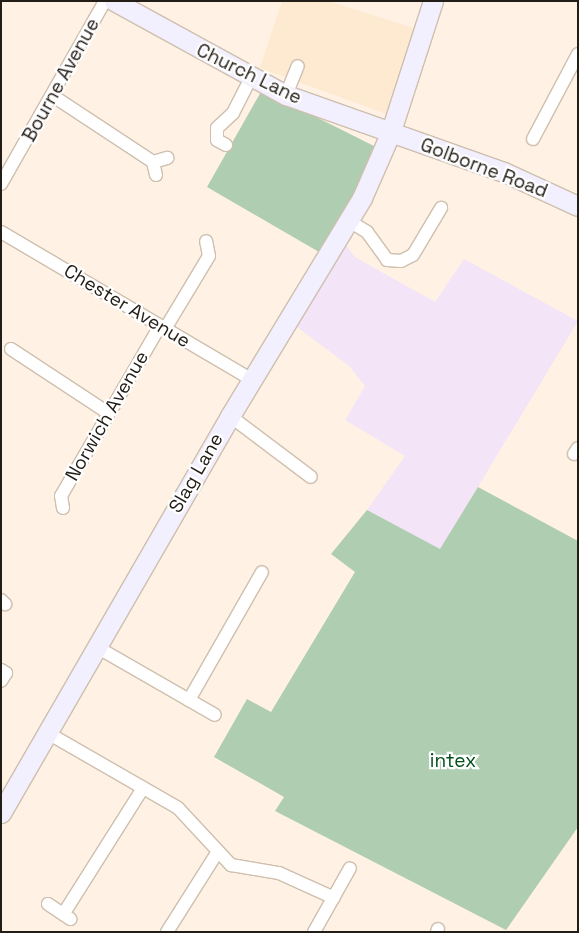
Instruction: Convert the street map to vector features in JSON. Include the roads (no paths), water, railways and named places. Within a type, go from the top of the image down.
[{"type":"street","name":"Bourne Avenue","points":[[1,184],[53,96],[105,1]]},
{"type":"street","name":"Church Lane","points":[[114,1],[251,78],[286,94],[390,134]]},
{"type":"street","name":"Slag Lane","points":[[1,813],[95,646],[230,416],[349,221],[390,134],[433,1]]},
{"type":"street","points":[[533,139],[573,72],[578,54]]},
{"type":"street","points":[[286,94],[298,66]]},
{"type":"street","points":[[220,146],[217,128],[233,113],[251,78]]},
{"type":"street","points":[[53,96],[153,162],[156,175]]},
{"type":"street","name":"Golborne Road","points":[[390,134],[504,172],[578,206]]},
{"type":"street","points":[[153,162],[167,158]]},
{"type":"street","points":[[349,221],[366,232],[388,260],[401,261],[413,255],[441,208]]},
{"type":"street","name":"Chester Avenue","points":[[1,232],[252,380]]},
{"type":"street","name":"Norwich Avenue","points":[[63,508],[61,496],[108,413],[209,256],[206,241]]},
{"type":"street","points":[[11,348],[108,413]]},
{"type":"street","points":[[230,416],[311,477]]},
{"type":"street","points":[[189,700],[264,570]]},
{"type":"street","points":[[95,646],[215,715]]},
{"type":"street","points":[[46,732],[178,808],[217,853],[231,864],[279,873],[334,898]]},
{"type":"street","points":[[48,904],[67,916],[143,788]]},
{"type":"street","points":[[167,932],[217,853]]},
{"type":"street","points":[[314,932],[350,868]]},
{"type":"park label","name":"intex","points":[[453,761]]}]
